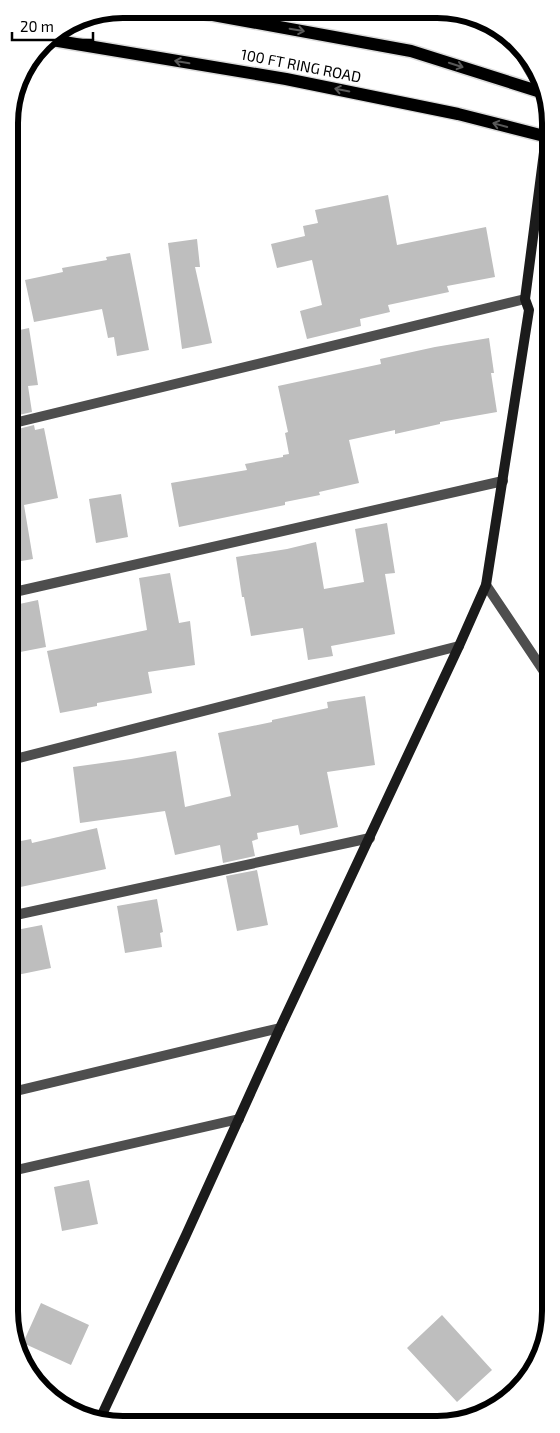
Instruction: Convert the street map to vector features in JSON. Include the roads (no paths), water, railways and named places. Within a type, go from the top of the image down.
[{"type":"main road","points":[[230,18],[411,51],[538,91]]},
{"type":"main road","name":"100 FT RING ROAD","points":[[57,41],[286,79],[458,114],[542,136]]},
{"type":"main road","points":[[103,1413],[486,585],[528,310],[525,299],[542,174]]},
{"type":"street","points":[[18,422],[525,299]]},
{"type":"street","points":[[18,591],[503,481]]},
{"type":"street","points":[[486,585],[542,669]]},
{"type":"street","points":[[18,758],[459,646]]},
{"type":"street","points":[[18,914],[370,838]]},
{"type":"street","points":[[18,1091],[280,1028]]},
{"type":"street","points":[[18,1169],[239,1119]]}]
